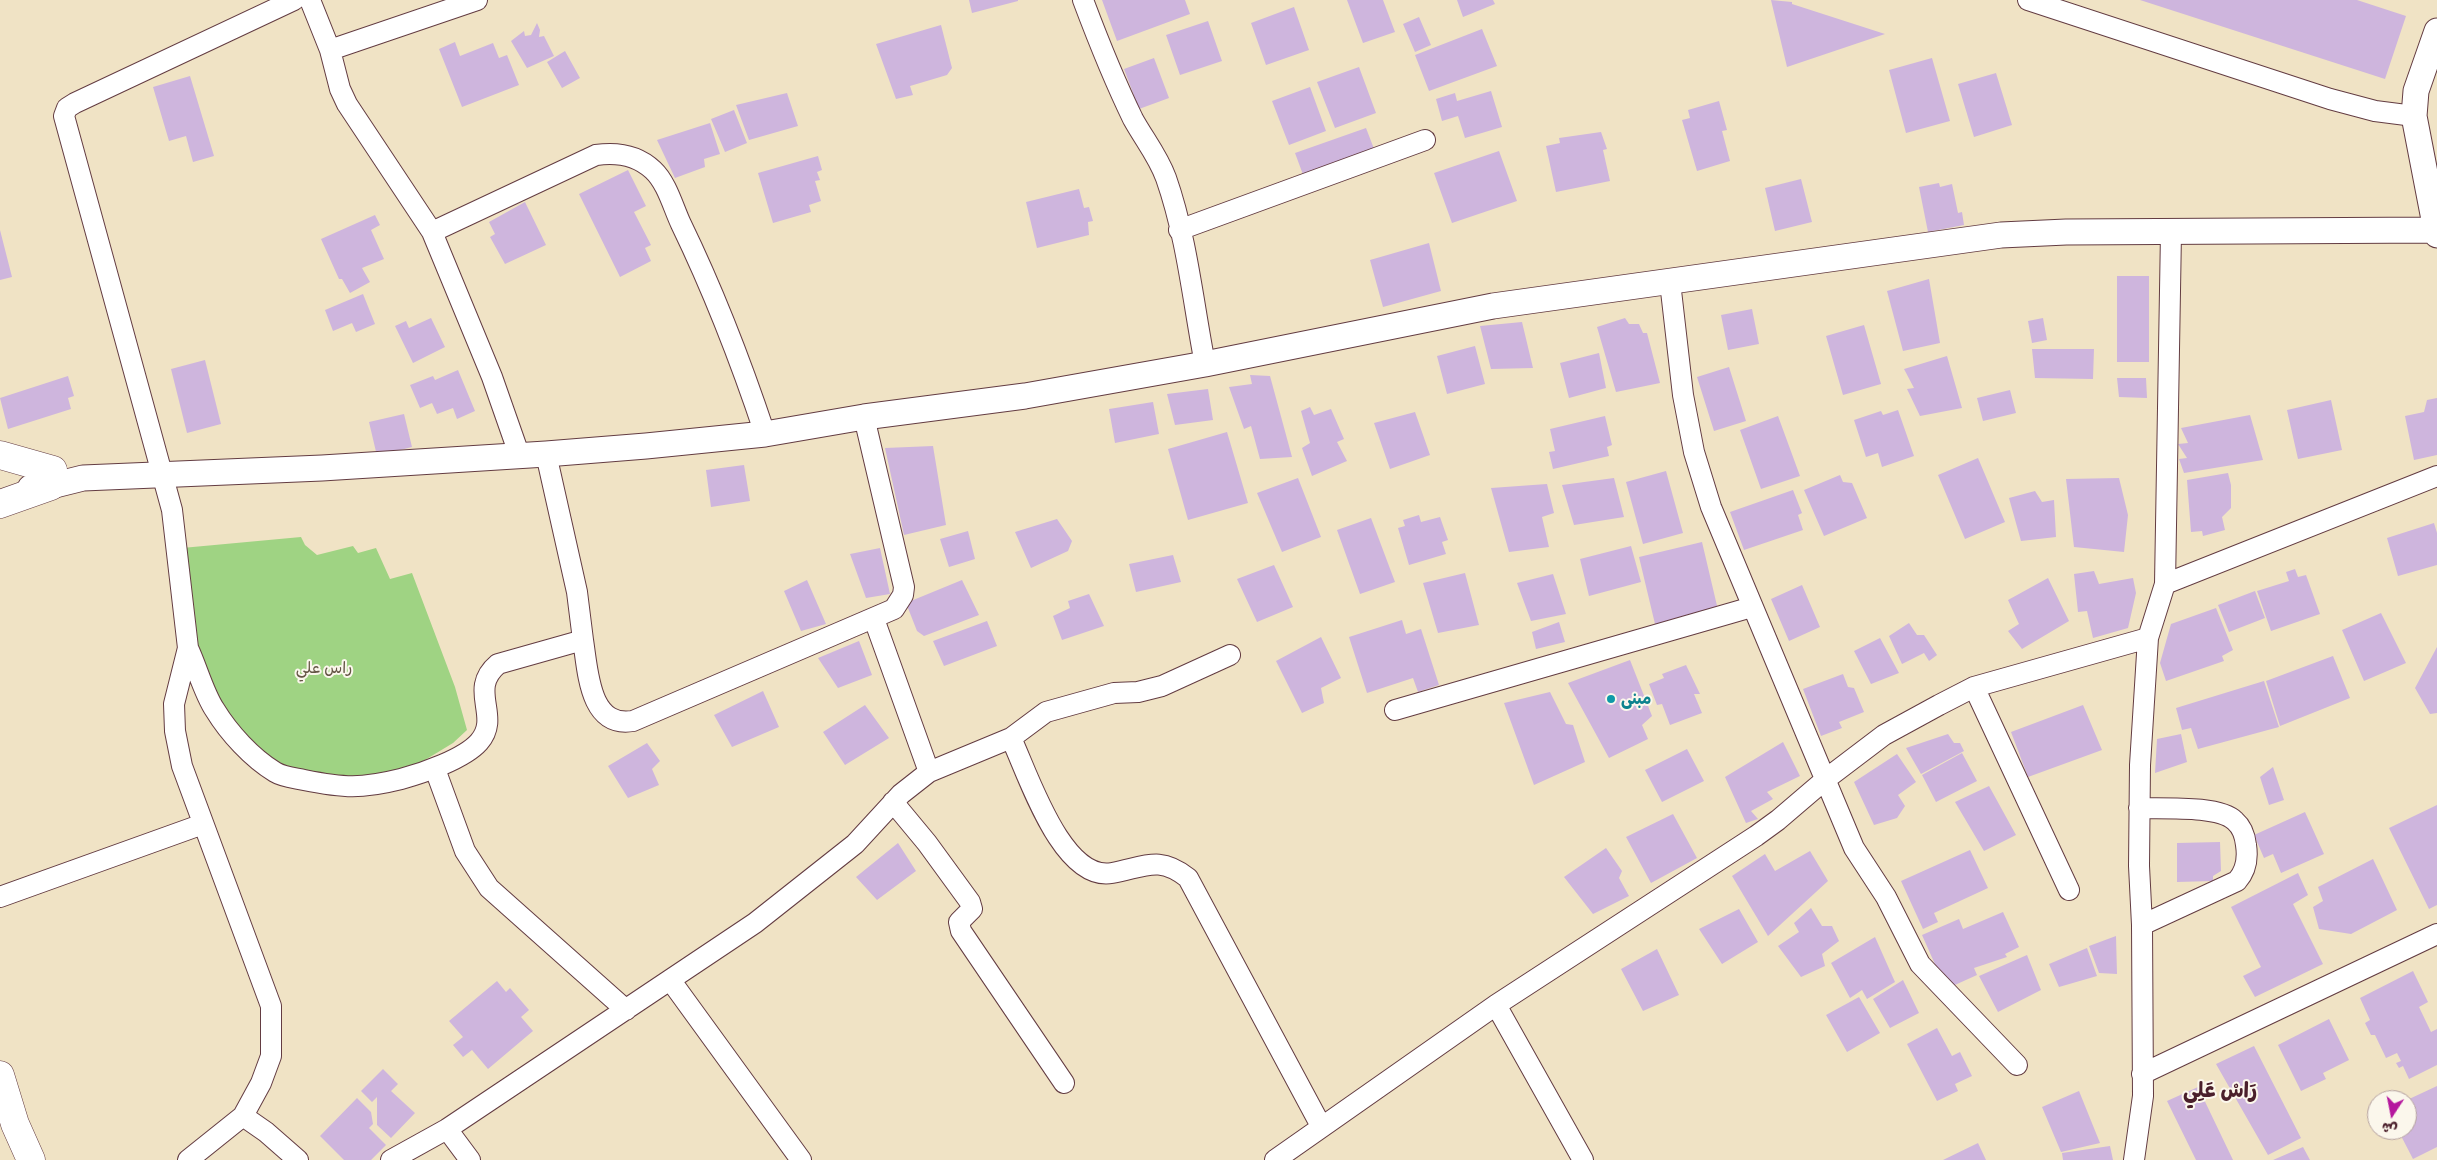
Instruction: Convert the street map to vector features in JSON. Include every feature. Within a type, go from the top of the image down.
[{"type":"main road","points":[[0,454],[52,478]]},
{"type":"main road","points":[[0,504],[52,478]]},
{"type":"main road","points":[[0,1075],[15,1124],[31,1160]]},
{"type":"street","points":[[294,0],[75,103],[67,108],[64,116],[163,475],[175,533],[188,648],[215,711],[244,746],[274,772],[340,787],[373,786],[435,769],[476,746],[485,734],[488,726],[484,681],[490,670],[498,664],[583,640]]},
{"type":"street","points":[[310,0],[330,50],[340,89],[432,232],[492,377],[519,454]]},
{"type":"street","points":[[330,50],[477,0]]},
{"type":"street","points":[[1083,0],[1134,120],[1153,149],[1163,172],[1179,230],[1205,364]]},
{"type":"street","points":[[2028,0],[2348,105],[2414,116]]},
{"type":"street","points":[[0,469],[52,478],[83,478],[322,468],[519,454],[546,454],[765,434],[864,417],[1025,396],[1205,364],[1493,306],[2001,234],[2066,232],[2437,232],[2414,116],[2416,92],[2437,31]]},
{"type":"street","points":[[1179,230],[1425,140]]},
{"type":"street","points":[[432,232],[596,155],[611,153],[627,155],[645,164],[655,172],[664,187],[698,258],[743,370],[765,434]]},
{"type":"street","points":[[2134,1160],[2142,1096],[2142,925],[2139,866],[2148,638],[2165,584],[2171,232]]},
{"type":"street","points":[[1670,282],[1682,386],[1694,452],[1711,506],[1854,848],[1886,897],[1920,964],[2017,1065]]},
{"type":"street","points":[[546,454],[577,592],[583,640],[598,706],[614,721],[623,722],[633,720],[695,695],[894,609],[903,595],[904,587],[864,417]]},
{"type":"street","points":[[2165,584],[2437,476]]},
{"type":"street","points":[[0,490],[52,478]]},
{"type":"street","points":[[1395,710],[1752,607]]},
{"type":"street","points":[[874,619],[930,772]]},
{"type":"street","points":[[1275,1160],[1496,1005],[1756,836],[1778,820],[1826,778],[1910,720],[1974,687],[2148,638]]},
{"type":"street","points":[[188,648],[176,688],[174,704],[175,731],[182,766],[271,1006],[270,1056],[261,1083],[243,1116],[188,1160]]},
{"type":"street","points":[[391,1160],[448,1129],[755,923],[821,873],[855,844],[893,802],[930,772],[1011,738],[1046,712],[1114,693],[1138,692],[1162,686],[1230,655]]},
{"type":"street","points":[[1974,687],[2069,890]]},
{"type":"street","points":[[1011,738],[1053,830],[1070,855],[1086,869],[1110,873],[1152,863],[1176,868],[1188,878],[1321,1126]]},
{"type":"street","points":[[435,769],[465,851],[489,888],[626,1010]]},
{"type":"street","points":[[893,802],[928,843],[970,902],[972,909],[960,922],[961,931],[1064,1083]]},
{"type":"street","points":[[2140,808],[2217,813],[2234,820],[2244,833],[2246,848],[2243,874],[2237,881],[2142,925]]},
{"type":"street","points":[[0,897],[203,824]]},
{"type":"street","points":[[2142,1074],[2437,934]]},
{"type":"street","points":[[671,981],[801,1160]]},
{"type":"street","points":[[1496,1005],[1583,1160]]},
{"type":"street","points":[[243,1116],[266,1132],[298,1160]]},
{"type":"street","points":[[448,1129],[470,1160]]},
{"type":"green space","name":"راس علي","points":[[301,537],[305,545],[317,555],[353,546],[358,553],[376,548],[390,579],[412,573],[455,687],[467,730],[453,743],[425,760],[392,775],[308,778],[248,748],[198,666],[182,548]]},
{"type":"building","points":[[969,0],[1018,0],[1018,1],[972,13]]},
{"type":"building","points":[[1102,0],[1185,0],[1190,14],[1117,41]]},
{"type":"building","points":[[1347,0],[1383,0],[1395,32],[1363,43]]},
{"type":"building","points":[[1457,0],[1493,0],[1495,4],[1463,17]]},
{"type":"building","points":[[1771,0],[1792,2],[1792,4],[1885,34],[1787,67]]},
{"type":"building","points":[[2140,0],[2357,0],[2406,16],[2385,79]]},
{"type":"building","points":[[1294,7],[1309,50],[1266,65],[1251,23]]},
{"type":"building","points":[[1419,17],[1431,45],[1415,52],[1403,24]]},
{"type":"building","points":[[1208,21],[1222,61],[1180,75],[1166,35]]},
{"type":"building","points":[[537,23],[540,30],[539,37],[544,36],[554,56],[527,68],[511,41],[524,31],[525,36],[531,35]]},
{"type":"building","points":[[941,25],[952,68],[947,75],[910,86],[913,95],[896,99],[876,44]]},
{"type":"building","points":[[1482,29],[1497,66],[1429,91],[1415,55]]},
{"type":"building","points":[[455,42],[460,56],[493,43],[499,58],[507,55],[519,85],[462,107],[439,49]]},
{"type":"building","points":[[565,51],[580,78],[562,88],[547,62]]},
{"type":"building","points":[[1154,58],[1169,98],[1139,109],[1124,69]]},
{"type":"building","points":[[1932,58],[1950,121],[1906,133],[1889,70]]},
{"type":"building","points":[[1359,67],[1376,113],[1335,128],[1317,82]]},
{"type":"building","points":[[1996,73],[2012,125],[1974,137],[1958,84]]},
{"type":"building","points":[[190,76],[214,156],[193,162],[186,136],[169,141],[153,87]]},
{"type":"building","points":[[1310,87],[1326,131],[1289,145],[1272,101]]},
{"type":"building","points":[[1491,91],[1502,127],[1465,138],[1458,116],[1442,121],[1436,99],[1455,93],[1457,101]]},
{"type":"building","points":[[787,93],[798,126],[749,140],[736,105]]},
{"type":"building","points":[[1719,101],[1727,130],[1722,131],[1730,161],[1697,171],[1682,120],[1690,118],[1688,110]]},
{"type":"building","points":[[734,110],[747,143],[725,152],[711,119]]},
{"type":"building","points":[[710,123],[720,154],[704,159],[705,167],[675,178],[657,140]]},
{"type":"building","points":[[1366,128],[1376,154],[1305,180],[1295,153]]},
{"type":"building","points":[[1601,132],[1607,149],[1603,150],[1610,181],[1556,192],[1546,146],[1560,143],[1559,138]]},
{"type":"building","points":[[1499,151],[1517,201],[1452,223],[1434,173]]},
{"type":"building","points":[[818,156],[822,170],[817,172],[820,180],[815,181],[821,201],[809,205],[811,212],[773,223],[758,173]]},
{"type":"building","points":[[628,170],[646,206],[634,212],[651,245],[645,248],[651,261],[620,277],[579,194]]},
{"type":"building","points":[[1801,179],[1812,222],[1775,231],[1765,188]]},
{"type":"building","points":[[1939,183],[1940,187],[1952,184],[1958,213],[1962,212],[1964,225],[1928,232],[1919,187]]},
{"type":"building","points":[[1079,189],[1084,208],[1089,207],[1093,221],[1088,222],[1089,235],[1037,248],[1026,202]]},
{"type":"building","points":[[525,202],[546,245],[505,264],[490,237],[495,234],[489,222]]},
{"type":"building","points":[[375,215],[380,225],[371,230],[384,259],[362,268],[370,282],[350,293],[342,279],[339,279],[321,239]]},
{"type":"building","points":[[0,230],[12,277],[0,280]]},
{"type":"building","points":[[1429,243],[1441,291],[1383,307],[1370,260]]},
{"type":"building","points":[[2117,276],[2149,276],[2149,362],[2117,362]]},
{"type":"building","points":[[1929,279],[1940,343],[1903,351],[1887,291]]},
{"type":"building","points":[[363,294],[375,324],[356,332],[352,323],[333,331],[325,310]]},
{"type":"building","points":[[1752,309],[1759,344],[1728,350],[1721,315]]},
{"type":"building","points":[[431,318],[445,347],[413,363],[395,326],[406,321],[409,328]]},
{"type":"building","points":[[1625,318],[1629,324],[1639,324],[1643,333],[1647,333],[1660,383],[1616,392],[1597,327]]},
{"type":"building","points":[[2043,318],[2047,340],[2032,343],[2028,321]]},
{"type":"building","points":[[1522,322],[1533,368],[1491,369],[1480,326]]},
{"type":"building","points":[[1864,325],[1881,384],[1843,395],[1826,336]]},
{"type":"building","points":[[1475,346],[1485,384],[1447,394],[1437,356]]},
{"type":"building","points":[[2032,349],[2094,349],[2093,379],[2035,378]]},
{"type":"building","points":[[1599,353],[1606,388],[1569,398],[1560,363]]},
{"type":"building","points":[[1947,356],[1962,408],[1920,416],[1907,389],[1914,388],[1904,369]]},
{"type":"building","points":[[205,360],[221,424],[187,433],[171,369]]},
{"type":"building","points":[[1729,367],[1746,421],[1714,431],[1697,377]]},
{"type":"building","points":[[458,370],[475,411],[457,419],[453,408],[437,414],[432,403],[420,408],[410,385],[433,376],[435,380]]},
{"type":"building","points":[[1250,375],[1270,376],[1292,457],[1260,459],[1251,426],[1244,429],[1229,387],[1252,384]]},
{"type":"building","points":[[68,376],[74,396],[68,398],[71,409],[8,429],[0,398]]},
{"type":"building","points":[[2117,378],[2146,378],[2147,398],[2119,397]]},
{"type":"building","points":[[1208,389],[1213,420],[1175,425],[1167,394]]},
{"type":"building","points":[[2010,390],[2016,413],[1983,421],[1977,398]]},
{"type":"building","points":[[2437,398],[2437,455],[2414,460],[2405,416],[2424,412],[2427,400]]},
{"type":"building","points":[[2331,400],[2342,450],[2298,459],[2287,410]]},
{"type":"building","points":[[1153,402],[1159,434],[1115,443],[1109,409]]},
{"type":"building","points":[[1310,407],[1314,415],[1331,409],[1344,439],[1337,442],[1347,461],[1312,476],[1302,448],[1310,443],[1301,411]]},
{"type":"building","points":[[1898,410],[1914,456],[1882,467],[1878,453],[1866,457],[1854,420],[1881,411],[1883,415]]},
{"type":"building","points":[[1415,412],[1430,455],[1390,469],[1374,423]]},
{"type":"building","points":[[404,414],[412,447],[377,456],[369,422]]},
{"type":"building","points":[[2250,415],[2263,460],[2184,473],[2179,459],[2187,458],[2178,444],[2188,443],[2181,428]]},
{"type":"building","points":[[1605,416],[1612,445],[1607,447],[1609,456],[1553,469],[1549,452],[1555,451],[1550,429]]},
{"type":"building","points":[[1778,416],[1800,476],[1761,489],[1740,430]]},
{"type":"building","points":[[1227,432],[1248,503],[1188,520],[1168,449]]},
{"type":"building","points":[[933,446],[946,525],[904,535],[885,448]]},
{"type":"building","points":[[1978,458],[2005,522],[1965,539],[1938,475]]},
{"type":"building","points":[[744,465],[750,501],[711,507],[706,470]]},
{"type":"building","points":[[1666,471],[1683,533],[1643,544],[1626,482]]},
{"type":"building","points":[[2228,473],[2231,485],[2231,508],[2222,517],[2225,530],[2203,536],[2202,531],[2191,532],[2187,480]]},
{"type":"building","points":[[1840,475],[1843,482],[1852,483],[1867,518],[1824,536],[1804,490]]},
{"type":"building","points":[[1298,478],[1321,537],[1282,552],[1257,493]]},
{"type":"building","points":[[1614,478],[1624,517],[1574,525],[1562,485]]},
{"type":"building","points":[[2119,478],[2128,515],[2124,552],[2074,547],[2066,479]]},
{"type":"building","points":[[1547,484],[1554,513],[1542,517],[1549,547],[1509,552],[1491,488]]},
{"type":"building","points":[[1793,490],[1802,513],[1798,515],[1803,530],[1744,550],[1730,512]]},
{"type":"building","points":[[2035,491],[2042,502],[2054,500],[2056,537],[2021,541],[2009,498]]},
{"type":"building","points":[[1419,515],[1421,522],[1440,517],[1448,540],[1442,542],[1446,554],[1409,565],[1398,528],[1405,526],[1403,520]]},
{"type":"building","points":[[1371,518],[1395,582],[1360,594],[1337,530]]},
{"type":"building","points":[[1057,519],[1072,541],[1068,551],[1031,568],[1015,532]]},
{"type":"building","points":[[2434,523],[2437,533],[2437,565],[2398,576],[2387,538]]},
{"type":"building","points":[[968,531],[975,559],[949,567],[940,539]]},
{"type":"building","points":[[1702,542],[1718,610],[1655,624],[1639,557]]},
{"type":"building","points":[[1631,546],[1641,582],[1589,596],[1580,559]]},
{"type":"building","points":[[880,548],[890,594],[866,598],[850,554]]},
{"type":"building","points":[[1173,555],[1181,582],[1136,592],[1129,564]]},
{"type":"building","points":[[1274,565],[1293,607],[1257,622],[1237,579]]},
{"type":"building","points":[[2295,569],[2298,577],[2306,575],[2320,614],[2271,631],[2257,591],[2289,581],[2286,572]]},
{"type":"building","points":[[2094,571],[2099,584],[2133,578],[2136,593],[2128,628],[2093,638],[2087,611],[2078,612],[2074,574]]},
{"type":"building","points":[[1465,573],[1479,625],[1438,633],[1423,583]]},
{"type":"building","points":[[1553,574],[1566,614],[1531,621],[1517,583]]},
{"type":"building","points":[[2048,578],[2069,621],[2022,649],[2008,631],[2019,624],[2008,600]]},
{"type":"building","points":[[807,580],[826,624],[801,631],[784,591]]},
{"type":"building","points":[[962,580],[979,615],[924,636],[917,631],[906,603]]},
{"type":"building","points":[[1802,585],[1820,627],[1789,641],[1771,599]]},
{"type":"building","points":[[2255,591],[2265,618],[2229,632],[2218,605]]},
{"type":"building","points":[[1089,594],[1104,626],[1062,640],[1053,616],[1070,608],[1068,601]]},
{"type":"building","points":[[2216,608],[2233,650],[2222,656],[2224,661],[2166,681],[2160,663],[2171,624]]},
{"type":"building","points":[[2381,613],[2406,663],[2364,681],[2342,630]]},
{"type":"building","points":[[1402,620],[1406,634],[1421,629],[1439,685],[1418,692],[1413,678],[1367,693],[1349,637]]},
{"type":"building","points":[[987,621],[997,646],[944,666],[933,641]]},
{"type":"building","points":[[1559,622],[1565,642],[1536,649],[1532,632]]},
{"type":"building","points":[[1909,623],[1917,635],[1924,635],[1937,655],[1929,661],[1924,653],[1902,664],[1889,636]]},
{"type":"building","points":[[1321,637],[1341,678],[1321,688],[1324,703],[1302,713],[1276,661]]},
{"type":"building","points":[[1880,638],[1899,673],[1871,684],[1854,651]]},
{"type":"building","points":[[859,641],[872,675],[838,688],[818,658]]},
{"type":"building","points":[[2437,647],[2437,713],[2430,714],[2415,688]]},
{"type":"building","points":[[2333,656],[2350,698],[2280,726],[2266,681]]},
{"type":"building","name":"مبنى","points":[[1630,660],[1652,716],[1642,725],[1648,739],[1609,758],[1568,683]]},
{"type":"building","points":[[1686,665],[1700,694],[1694,694],[1702,713],[1670,725],[1662,704],[1657,705],[1649,684],[1664,678],[1662,674]]},
{"type":"building","points":[[1843,674],[1848,687],[1854,688],[1864,712],[1839,722],[1842,728],[1821,736],[1803,689]]},
{"type":"building","points":[[2264,681],[2279,727],[2198,749],[2191,728],[2182,730],[2176,708]]},
{"type":"building","points":[[763,691],[779,727],[732,747],[714,715]]},
{"type":"building","points":[[1550,692],[1566,724],[1573,725],[1585,762],[1534,785],[1504,703]]},
{"type":"building","points":[[865,705],[889,738],[845,765],[823,732]]},
{"type":"building","points":[[2083,705],[2102,750],[2028,777],[2011,732]]},
{"type":"building","points":[[1948,734],[1954,743],[1960,743],[1964,751],[1921,774],[1906,748]]},
{"type":"building","points":[[2181,734],[2187,762],[2155,773],[2157,739]]},
{"type":"building","points":[[1783,742],[1800,776],[1767,792],[1773,799],[1751,811],[1758,819],[1746,823],[1725,777]]},
{"type":"building","points":[[647,743],[660,761],[652,769],[659,785],[628,798],[608,766]]},
{"type":"building","points":[[1687,749],[1704,781],[1662,802],[1645,770]]},
{"type":"building","points":[[1962,753],[1977,781],[1936,802],[1922,775]]},
{"type":"building","points":[[1897,754],[1916,782],[1898,795],[1905,806],[1897,818],[1874,825],[1854,782]]},
{"type":"building","points":[[2273,767],[2284,800],[2269,805],[2260,777]]},
{"type":"building","points":[[1989,786],[2016,835],[1984,851],[1955,802]]},
{"type":"building","points":[[2437,805],[2437,905],[2429,909],[2389,828]]},
{"type":"building","points":[[2305,812],[2324,854],[2281,873],[2273,854],[2264,858],[2254,835]]},
{"type":"building","points":[[1673,814],[1697,858],[1651,883],[1626,837]]},
{"type":"building","points":[[2220,842],[2221,871],[2213,876],[2213,881],[2177,882],[2177,843]]},
{"type":"building","points":[[898,843],[916,871],[877,900],[856,877]]},
{"type":"building","points":[[1606,848],[1622,871],[1619,878],[1629,896],[1593,914],[1564,877]]},
{"type":"building","points":[[1970,850],[1988,888],[1934,913],[1938,922],[1923,929],[1901,881]]},
{"type":"building","points":[[1810,851],[1828,881],[1768,936],[1732,876],[1765,854],[1775,871]]},
{"type":"building","points":[[2373,859],[2397,910],[2351,934],[2319,929],[2313,907],[2323,901],[2318,887]]},
{"type":"building","points":[[2298,873],[2308,895],[2293,904],[2323,964],[2255,997],[2243,976],[2261,967],[2231,907]]},
{"type":"building","points":[[1811,908],[1822,926],[1832,926],[1839,941],[1822,954],[1825,966],[1801,977],[1778,946],[1799,932],[1794,923]]},
{"type":"building","points":[[1739,909],[1758,942],[1722,964],[1699,929]]},
{"type":"building","points":[[2003,912],[2019,947],[2005,954],[2007,957],[1974,968],[1977,975],[1946,989],[1922,935],[1959,919],[1963,929]]},
{"type":"building","points":[[2116,936],[2117,974],[2099,973],[2089,946]]},
{"type":"building","points":[[1875,937],[1895,982],[1867,999],[1862,990],[1850,998],[1831,963]]},
{"type":"building","points":[[2087,948],[2097,976],[2059,987],[2049,964]]},
{"type":"building","points":[[1657,949],[1679,995],[1643,1011],[1621,969]]},
{"type":"building","points":[[2027,955],[2041,990],[1998,1012],[1979,976]]},
{"type":"building","points":[[2413,971],[2428,1002],[2419,1007],[2431,1032],[2437,1029],[2437,1065],[2409,1079],[2403,1066],[2399,1068],[2396,1063],[2401,1061],[2397,1053],[2386,1058],[2375,1035],[2371,1035],[2365,1023],[2370,1020],[2360,998]]},
{"type":"building","points":[[1903,980],[1919,1013],[1890,1028],[1873,999]]},
{"type":"building","points":[[497,981],[506,992],[510,988],[529,1010],[521,1017],[533,1031],[488,1069],[472,1050],[463,1057],[453,1045],[463,1037],[449,1021]]},
{"type":"building","points":[[1859,997],[1880,1033],[1847,1052],[1826,1015]]},
{"type":"building","points":[[2329,1019],[2349,1060],[2323,1073],[2326,1079],[2301,1091],[2278,1045]]},
{"type":"building","points":[[1937,1028],[1952,1056],[1960,1052],[1972,1076],[1955,1084],[1958,1091],[1937,1101],[1907,1044]]},
{"type":"building","points":[[2254,1046],[2301,1138],[2268,1155],[2216,1064]]},
{"type":"building","points":[[383,1069],[398,1084],[391,1091],[415,1113],[391,1138],[377,1125],[377,1097],[372,1102],[361,1091]]},
{"type":"building","points":[[2437,1086],[2437,1147],[2413,1159],[2403,1140],[2417,1140],[2417,1095]]},
{"type":"building","points":[[2198,1087],[2233,1160],[2196,1160],[2167,1101]]},
{"type":"building","points":[[2079,1091],[2100,1143],[2061,1152],[2042,1107]]},
{"type":"building","points":[[357,1098],[371,1112],[373,1124],[369,1128],[386,1145],[371,1160],[344,1160],[320,1136]]},
{"type":"building","points":[[1978,1143],[1986,1160],[1943,1160]]},
{"type":"building","points":[[2110,1146],[2113,1160],[2063,1160],[2062,1153]]},
{"type":"building","points":[[2303,1147],[2310,1160],[2273,1160]]},
{"type":"place","name":"مبنى","points":[[1611,699]]},
{"type":"district","name":"رَاسْ عَلِي","points":[[2220,1091]]}]
